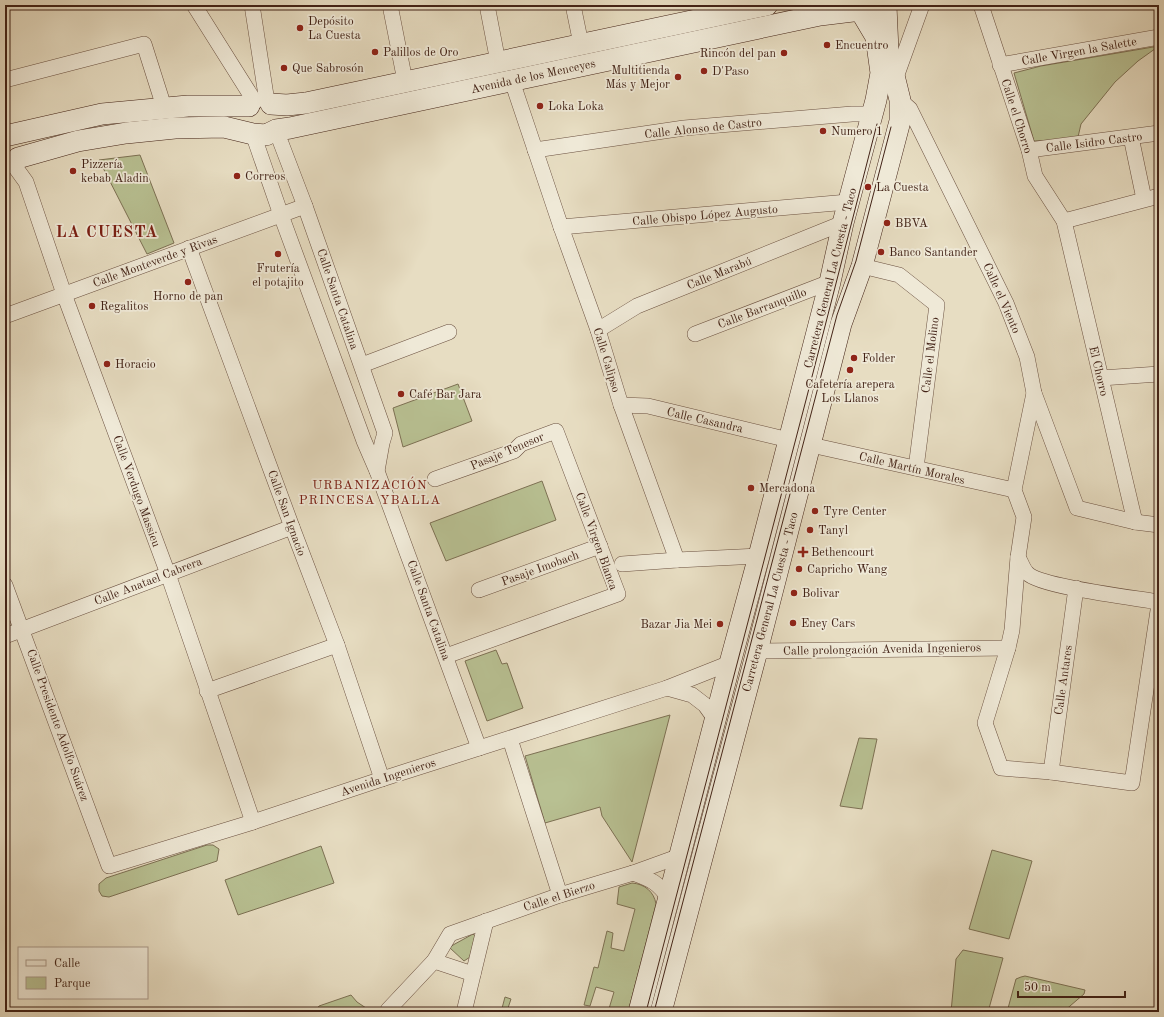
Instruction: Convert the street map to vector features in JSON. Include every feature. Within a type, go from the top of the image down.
[{"type":"main road","name":"Avenida de los Menceyes","points":[[7,136],[102,114],[164,107],[260,103],[287,105],[306,103],[581,44],[734,8],[767,5]]},
{"type":"main road","name":"Avenida de los Menceyes","points":[[276,130],[820,15],[859,8],[872,14],[877,13],[886,5]]},
{"type":"main road","name":"Carretera General La Cuesta - Taco","points":[[661,1012],[811,445],[840,324],[862,266],[900,121],[897,90],[888,51],[886,5]]},
{"type":"main road","name":"Carretera General La Cuesta - Taco","points":[[639,1012],[759,556],[830,282],[848,202],[874,107],[881,73],[878,47],[876,37],[859,8]]},
{"type":"main road","points":[[874,107],[882,97],[892,96],[897,90]]},
{"type":"main road","points":[[12,163],[78,141],[126,133],[175,128],[224,127],[253,134],[266,135],[276,130],[277,112],[260,103],[244,114],[244,122],[247,129],[253,134]]},
{"type":"main road","points":[[7,136],[16,140],[20,150],[12,163]]},
{"type":"street","points":[[194,5],[260,103]]},
{"type":"street","points":[[252,5],[260,103]]},
{"type":"street","points":[[390,5],[405,81]]},
{"type":"street","points":[[487,5],[498,62]]},
{"type":"street","points":[[573,5],[581,44]]},
{"type":"street","points":[[897,90],[922,5]]},
{"type":"street","name":"Calle el Chorro","points":[[981,5],[1029,150],[1035,176],[1064,221]]},
{"type":"street","name":"Calle Virgen la Salette","points":[[1000,65],[1159,37]]},
{"type":"street","points":[[5,80],[144,44],[164,107]]},
{"type":"street","name":"Calle Calipso","points":[[512,81],[561,227],[598,330],[621,405],[677,560]]},
{"type":"street","name":"Calle el Viento","points":[[897,90],[910,109],[1006,303],[1027,356],[1034,394],[1076,508],[1136,522]]},
{"type":"street","name":"Calle Alonso de Castro","points":[[535,150],[684,128],[852,114],[874,107]]},
{"type":"street","name":"Calle Santa Catalina","points":[[276,130],[305,206],[386,433],[382,443],[378,471]]},
{"type":"street","name":"Calle Isidro Castro","points":[[1029,150],[1159,133]]},
{"type":"street","name":"Calle Santa Catalina","points":[[253,134],[281,215],[364,441],[378,471],[479,748]]},
{"type":"street","points":[[1132,137],[1144,199]]},
{"type":"street","name":"Calle Verdugo Massieu","points":[[12,163],[26,182],[64,294],[168,574],[253,822]]},
{"type":"street","points":[[1064,221],[1159,196]]},
{"type":"street","name":"Calle Obispo López Augusto","points":[[561,227],[848,202]]},
{"type":"street","name":"Calle Monteverde y Rivas","points":[[5,316],[305,206]]},
{"type":"street","name":"El Chorro","points":[[1064,221],[1136,522]]},
{"type":"street","name":"Calle Marabú","points":[[598,330],[637,306],[843,223]]},
{"type":"street","name":"Calle San Ignacio","points":[[189,248],[337,645],[382,779]]},
{"type":"street","name":"Calle el Molino","points":[[862,266],[899,274],[937,305],[916,468]]},
{"type":"street","name":"Calle Barranquillo","points":[[695,334],[830,282]]},
{"type":"street","points":[[362,365],[449,332]]},
{"type":"street","points":[[1101,378],[1159,374]]},
{"type":"street","points":[[1018,557],[1028,573],[1041,581],[1159,603],[1132,783],[1051,772],[1001,768],[985,723],[1012,630],[1018,557],[1024,517],[1014,490],[1034,394]]},
{"type":"street","name":"Calle Casandra","points":[[621,405],[648,406],[789,440]]},
{"type":"street","name":"Pasaje Tenesor","points":[[435,479],[514,451],[521,444],[556,431]]},
{"type":"street","name":"Calle Virgen Blanca","points":[[446,656],[618,594],[556,431]]},
{"type":"street","points":[[364,441],[376,444],[382,443]]},
{"type":"street","name":"Calle Martín Morales","points":[[811,445],[1014,490]]},
{"type":"street","points":[[1136,522],[1159,525]]},
{"type":"street","name":"Calle Anatael Cabrera","points":[[5,636],[292,527]]},
{"type":"street","name":"Pasaje Imobach","points":[[480,590],[600,546]]},
{"type":"street","points":[[622,564],[759,556]]},
{"type":"street","points":[[1015,595],[1025,587],[1041,581]]},
{"type":"street","name":"Calle Presidente Adolfo Suárez","points":[[5,586],[109,866]]},
{"type":"street","name":"Calle Antares","points":[[1051,772],[1076,588]]},
{"type":"street","points":[[207,691],[337,645]]},
{"type":"street","name":"Calle prolongación Avenida Ingenieros","points":[[757,651],[1008,648]]},
{"type":"street","name":"Avenida Ingenieros","points":[[109,866],[253,822],[667,688],[730,663]]},
{"type":"street","points":[[667,688],[692,695],[705,706],[715,719]]},
{"type":"street","points":[[510,739],[560,895]]},
{"type":"street","name":"Calle el Bierzo","points":[[387,1012],[434,961],[450,934],[560,895],[634,873],[680,856]]},
{"type":"street","points":[[634,873],[652,880],[660,887],[668,898]]},
{"type":"street","points":[[464,1012],[486,921]]},
{"type":"street","points":[[434,961],[473,974]]},
{"type":"green space","points":[[1159,46],[1138,61],[1115,82],[1081,124],[1078,137],[1063,140],[1034,141],[1014,73],[1041,66]]},
{"type":"green space","points":[[140,155],[174,243],[147,254],[99,160]]},
{"type":"green space","points":[[458,384],[472,421],[403,447],[393,408]]},
{"type":"green space","points":[[542,481],[556,520],[446,561],[430,523]]},
{"type":"green space","points":[[496,650],[502,664],[507,663],[523,708],[487,721],[465,661]]},
{"type":"green space","points":[[670,715],[632,862],[602,816],[600,807],[545,823],[525,756]]},
{"type":"green space","points":[[859,738],[877,739],[862,809],[840,806]]},
{"type":"green space","points":[[207,845],[213,845],[219,849],[217,861],[109,897],[102,896],[99,891],[99,884],[106,878]]},
{"type":"green space","points":[[321,846],[334,883],[238,915],[225,880]]},
{"type":"green space","points":[[992,850],[1032,861],[1009,939],[969,929]]},
{"type":"green space","points":[[632,883],[641,885],[648,889],[651,892],[656,904],[628,1012],[608,1012],[614,992],[596,987],[590,1006],[584,1005],[594,967],[598,968],[607,931],[613,933],[611,948],[624,951],[635,909],[617,904],[619,887]]},
{"type":"green space","points":[[473,934],[475,936],[470,957],[464,961],[450,948]]},
{"type":"green space","points":[[963,950],[1003,958],[988,1012],[951,1012],[956,959]]},
{"type":"green space","points":[[1025,976],[1085,990],[1084,994],[1063,1012],[1007,1012],[1016,979]]},
{"type":"green space","points":[[351,995],[357,1002],[372,1012],[315,1012],[319,1006]]},
{"type":"green space","points":[[505,997],[511,999],[508,1012],[501,1012]]},
{"type":"tram line","points":[[646,1012],[877,124]]},
{"type":"tram line","points":[[654,1012],[837,315],[856,261],[891,127]]},
{"type":"place","name":"Depósito La Cuesta","points":[[300,28]]},
{"type":"place","name":"Encuentro","points":[[827,45]]},
{"type":"place","name":"Palillos de Oro","points":[[375,52]]},
{"type":"place","name":"Rincón del pan","points":[[784,53]]},
{"type":"place","name":"Que Sabrosón","points":[[284,68]]},
{"type":"place","name":"D'Paso","points":[[704,71]]},
{"type":"place","name":"Multitienda Más y Mejor","points":[[678,77]]},
{"type":"place","name":"Loka Loka","points":[[540,106]]},
{"type":"place","name":"Numero 1","points":[[823,131]]},
{"type":"place","name":"Pizzería kebab Aladin","points":[[73,171]]},
{"type":"place","name":"Correos","points":[[237,176]]},
{"type":"place","name":"La Cuesta","points":[[868,187]]},
{"type":"place","name":"BBVA","points":[[887,223]]},
{"type":"place","name":"Banco Santander","points":[[881,252]]},
{"type":"place","name":"Frutería el potajito","points":[[278,254]]},
{"type":"place","name":"Horno de pan","points":[[188,282]]},
{"type":"place","name":"Regalitos","points":[[92,306]]},
{"type":"place","name":"Folder","points":[[854,358]]},
{"type":"place","name":"Horacio","points":[[107,364]]},
{"type":"place","name":"Cafetería arepera Los Llanos","points":[[850,370]]},
{"type":"place","name":"Café Bar Jara","points":[[401,394]]},
{"type":"place","name":"Mercadona","points":[[751,488]]},
{"type":"place","name":"Tyre Center","points":[[815,511]]},
{"type":"place","name":"Tanyl","points":[[810,530]]},
{"type":"place","name":"Bethencourt","points":[[803,552]]},
{"type":"place","name":"Capricho Wang","points":[[799,569]]},
{"type":"place","name":"Bolivar","points":[[794,593]]},
{"type":"place","name":"Eney Cars","points":[[793,623]]},
{"type":"place","name":"Bazar Jia Mei","points":[[720,624]]},
{"type":"district","name":"LA CUESTA","points":[[107,231]]},
{"type":"district","name":"URBANIZACIÓN PRINCESA YBALLA","points":[[370,492]]}]
